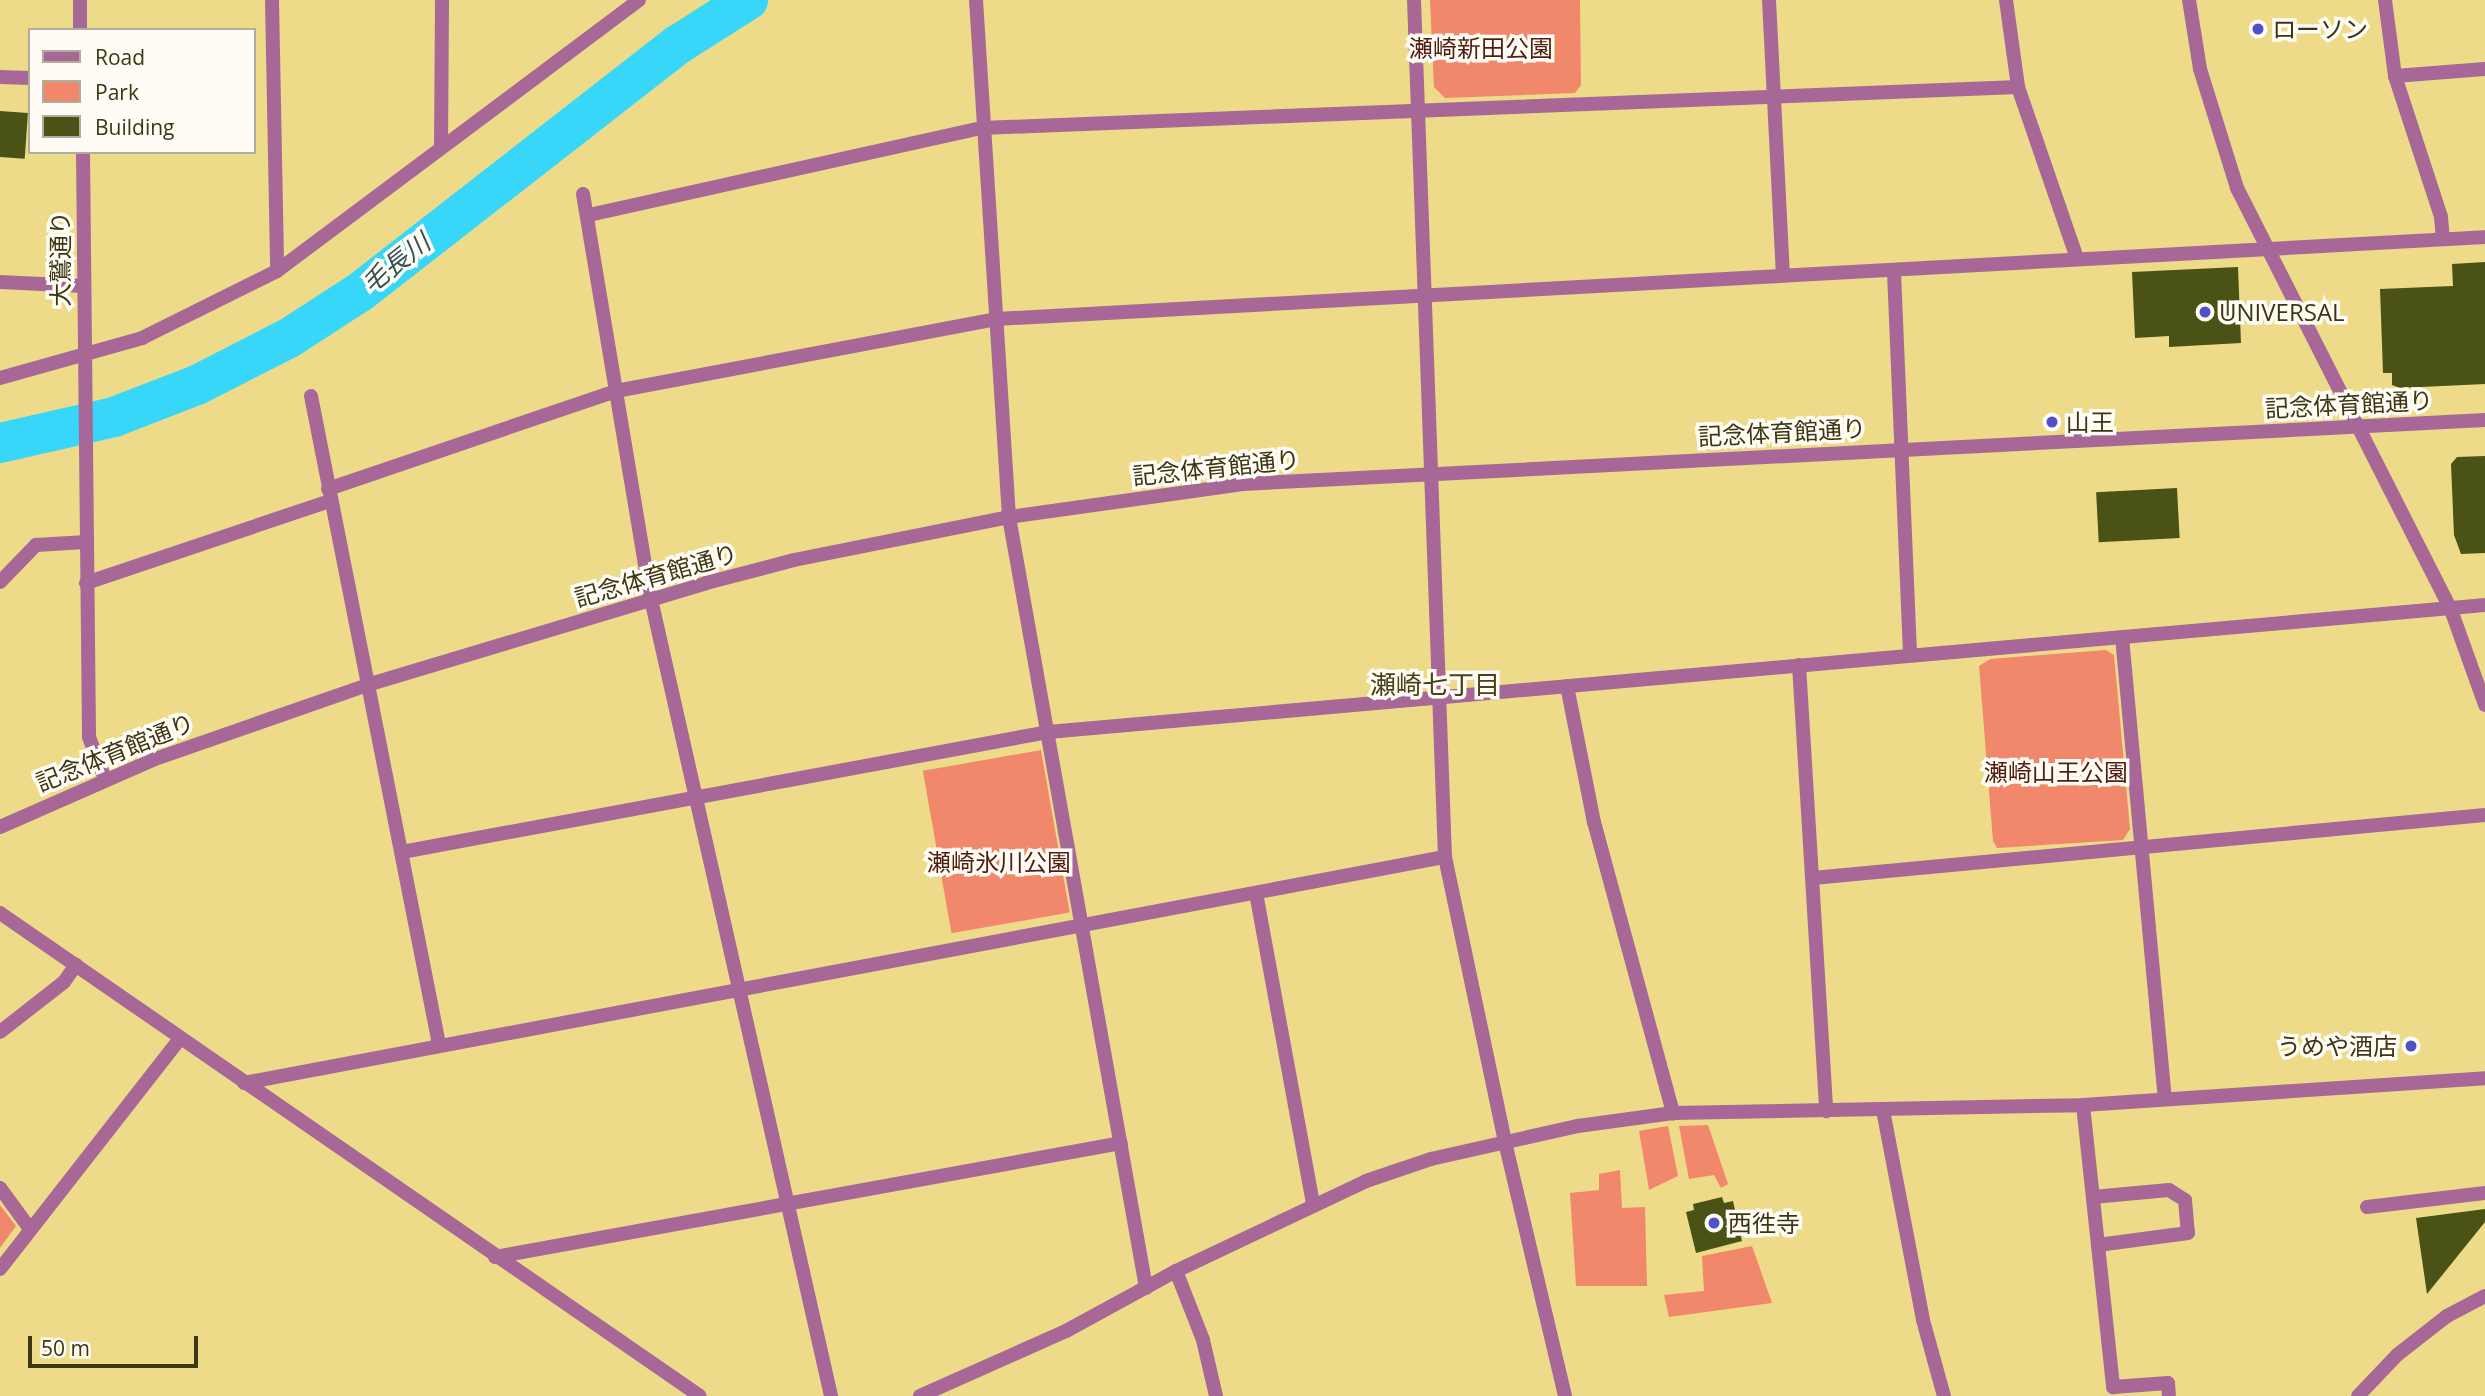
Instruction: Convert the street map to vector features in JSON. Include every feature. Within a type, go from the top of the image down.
[{"type":"street","points":[[80,0],[80,28]]},
{"type":"street","points":[[272,0],[277,271]]},
{"type":"street","points":[[441,147],[442,0]]},
{"type":"street","points":[[0,377],[84,361],[176,324],[277,271],[639,0]]},
{"type":"street","points":[[976,0],[1009,517],[1084,925],[1146,1288]]},
{"type":"street","points":[[1414,0],[1445,857],[1505,1142],[1565,1396]]},
{"type":"street","points":[[1769,0],[1783,276]]},
{"type":"street","points":[[2006,0],[2018,87],[2077,258]]},
{"type":"street","points":[[2189,0],[2200,69],[2220,140],[2266,250],[2450,607],[2485,705]]},
{"type":"street","points":[[2385,0],[2395,76],[2441,217],[2443,239]]},
{"type":"street","points":[[2395,76],[2485,69]]},
{"type":"street","points":[[0,77],[28,78]]},
{"type":"street","points":[[589,215],[983,128],[1772,99],[2018,87]]},
{"type":"street","name":"大鷲通り","points":[[83,154],[89,737],[105,779]]},
{"type":"street","points":[[583,194],[589,215],[651,599],[831,1396]]},
{"type":"street","points":[[86,583],[616,391],[997,319],[1894,272],[2077,258],[2485,237]]},
{"type":"street","points":[[1894,272],[1910,653]]},
{"type":"street","points":[[0,282],[83,286]]},
{"type":"street","points":[[311,396],[439,1044]]},
{"type":"street","name":"記念体育館通り","points":[[0,827],[105,779],[235,728],[367,685],[651,599],[794,560],[1009,517],[1243,484],[2485,419]]},
{"type":"street","points":[[0,582],[36,545],[86,542]]},
{"type":"street","points":[[402,852],[1048,732],[1910,653],[2485,605]]},
{"type":"street","points":[[2122,637],[2165,1098]]},
{"type":"street","points":[[1799,665],[1826,1111]]},
{"type":"street","points":[[1567,686],[1594,822],[1673,1113]]},
{"type":"street","points":[[1813,878],[2485,816]]},
{"type":"street","points":[[244,1083],[439,1044],[1445,857]]},
{"type":"street","points":[[1256,893],[1313,1204]]},
{"type":"street","points":[[0,913],[700,1396]]},
{"type":"street","points":[[0,1032],[64,982],[76,965]]},
{"type":"street","points":[[0,1269],[180,1038]]},
{"type":"street","points":[[920,1396],[1066,1331],[1176,1272],[1313,1204],[1431,1159],[1505,1142],[1673,1113],[2083,1105],[2485,1078]]},
{"type":"street","points":[[2083,1105],[2111,1392],[2168,1383],[2169,1396]]},
{"type":"street","points":[[1883,1110],[1923,1320],[1944,1396]]},
{"type":"street","points":[[495,1257],[1121,1143]]},
{"type":"street","points":[[0,1188],[30,1229]]},
{"type":"street","points":[[2093,1197],[2169,1190],[2185,1200],[2188,1233],[2098,1245]]},
{"type":"street","points":[[2367,1207],[2485,1193]]},
{"type":"street","points":[[1176,1272],[1203,1340],[1216,1396]]},
{"type":"street","points":[[2358,1396],[2397,1355],[2447,1316],[2485,1296]]},
{"type":"green space","name":"瀬崎新田公園","points":[[1430,0],[1580,0],[1581,85],[1575,93],[1445,98],[1434,87]]},
{"type":"green space","name":"瀬崎山王公園","points":[[2106,650],[2114,655],[2130,829],[2123,840],[1997,848],[1993,841],[1979,666],[1990,659]]},
{"type":"green space","name":"瀬崎氷川公園","points":[[1041,750],[1070,912],[951,933],[923,771]]},
{"type":"green space","points":[[1708,1125],[1728,1184],[1721,1188],[1714,1175],[1689,1179],[1679,1126]]},
{"type":"green space","points":[[1668,1126],[1678,1176],[1649,1190],[1639,1131]]},
{"type":"green space","points":[[1620,1170],[1622,1208],[1645,1207],[1647,1286],[1576,1286],[1570,1193],[1599,1190],[1599,1174]]},
{"type":"green space","points":[[0,1205],[16,1226],[0,1248]]},
{"type":"green space","points":[[1752,1246],[1772,1303],[1669,1317],[1664,1295],[1704,1291],[1702,1256]]},
{"type":"building","points":[[0,111],[28,113],[25,159],[0,157]]},
{"type":"building","points":[[2485,262],[2485,384],[2400,388],[2392,385],[2392,373],[2383,373],[2380,289],[2453,286],[2452,264]]},
{"type":"building","points":[[2238,267],[2241,343],[2169,347],[2169,336],[2135,338],[2132,272]]},
{"type":"building","points":[[2485,456],[2485,553],[2461,554],[2454,535],[2451,464],[2457,457]]},
{"type":"building","points":[[2177,488],[2180,538],[2099,542],[2096,492]]},
{"type":"building","points":[[1722,1197],[1724,1203],[1733,1201],[1742,1241],[1696,1253],[1686,1212],[1694,1210],[1693,1204]]},
{"type":"building","points":[[2485,1209],[2485,1222],[2427,1294],[2416,1218]]},
{"type":"waterway","name":"毛長川","points":[[0,443],[114,417],[197,385],[289,338],[360,292],[679,44],[748,0]]},
{"type":"place","name":"ローソン","points":[[2258,29]]},
{"type":"place","name":"UNIVERSAL","points":[[2205,312]]},
{"type":"place","name":"山王","points":[[2052,422]]},
{"type":"place","name":"うめや酒店","points":[[2411,1046]]},
{"type":"place","name":"西徃寺","points":[[1714,1223]]},
{"type":"district","name":"瀬崎七丁目","points":[[1435,685]]}]
